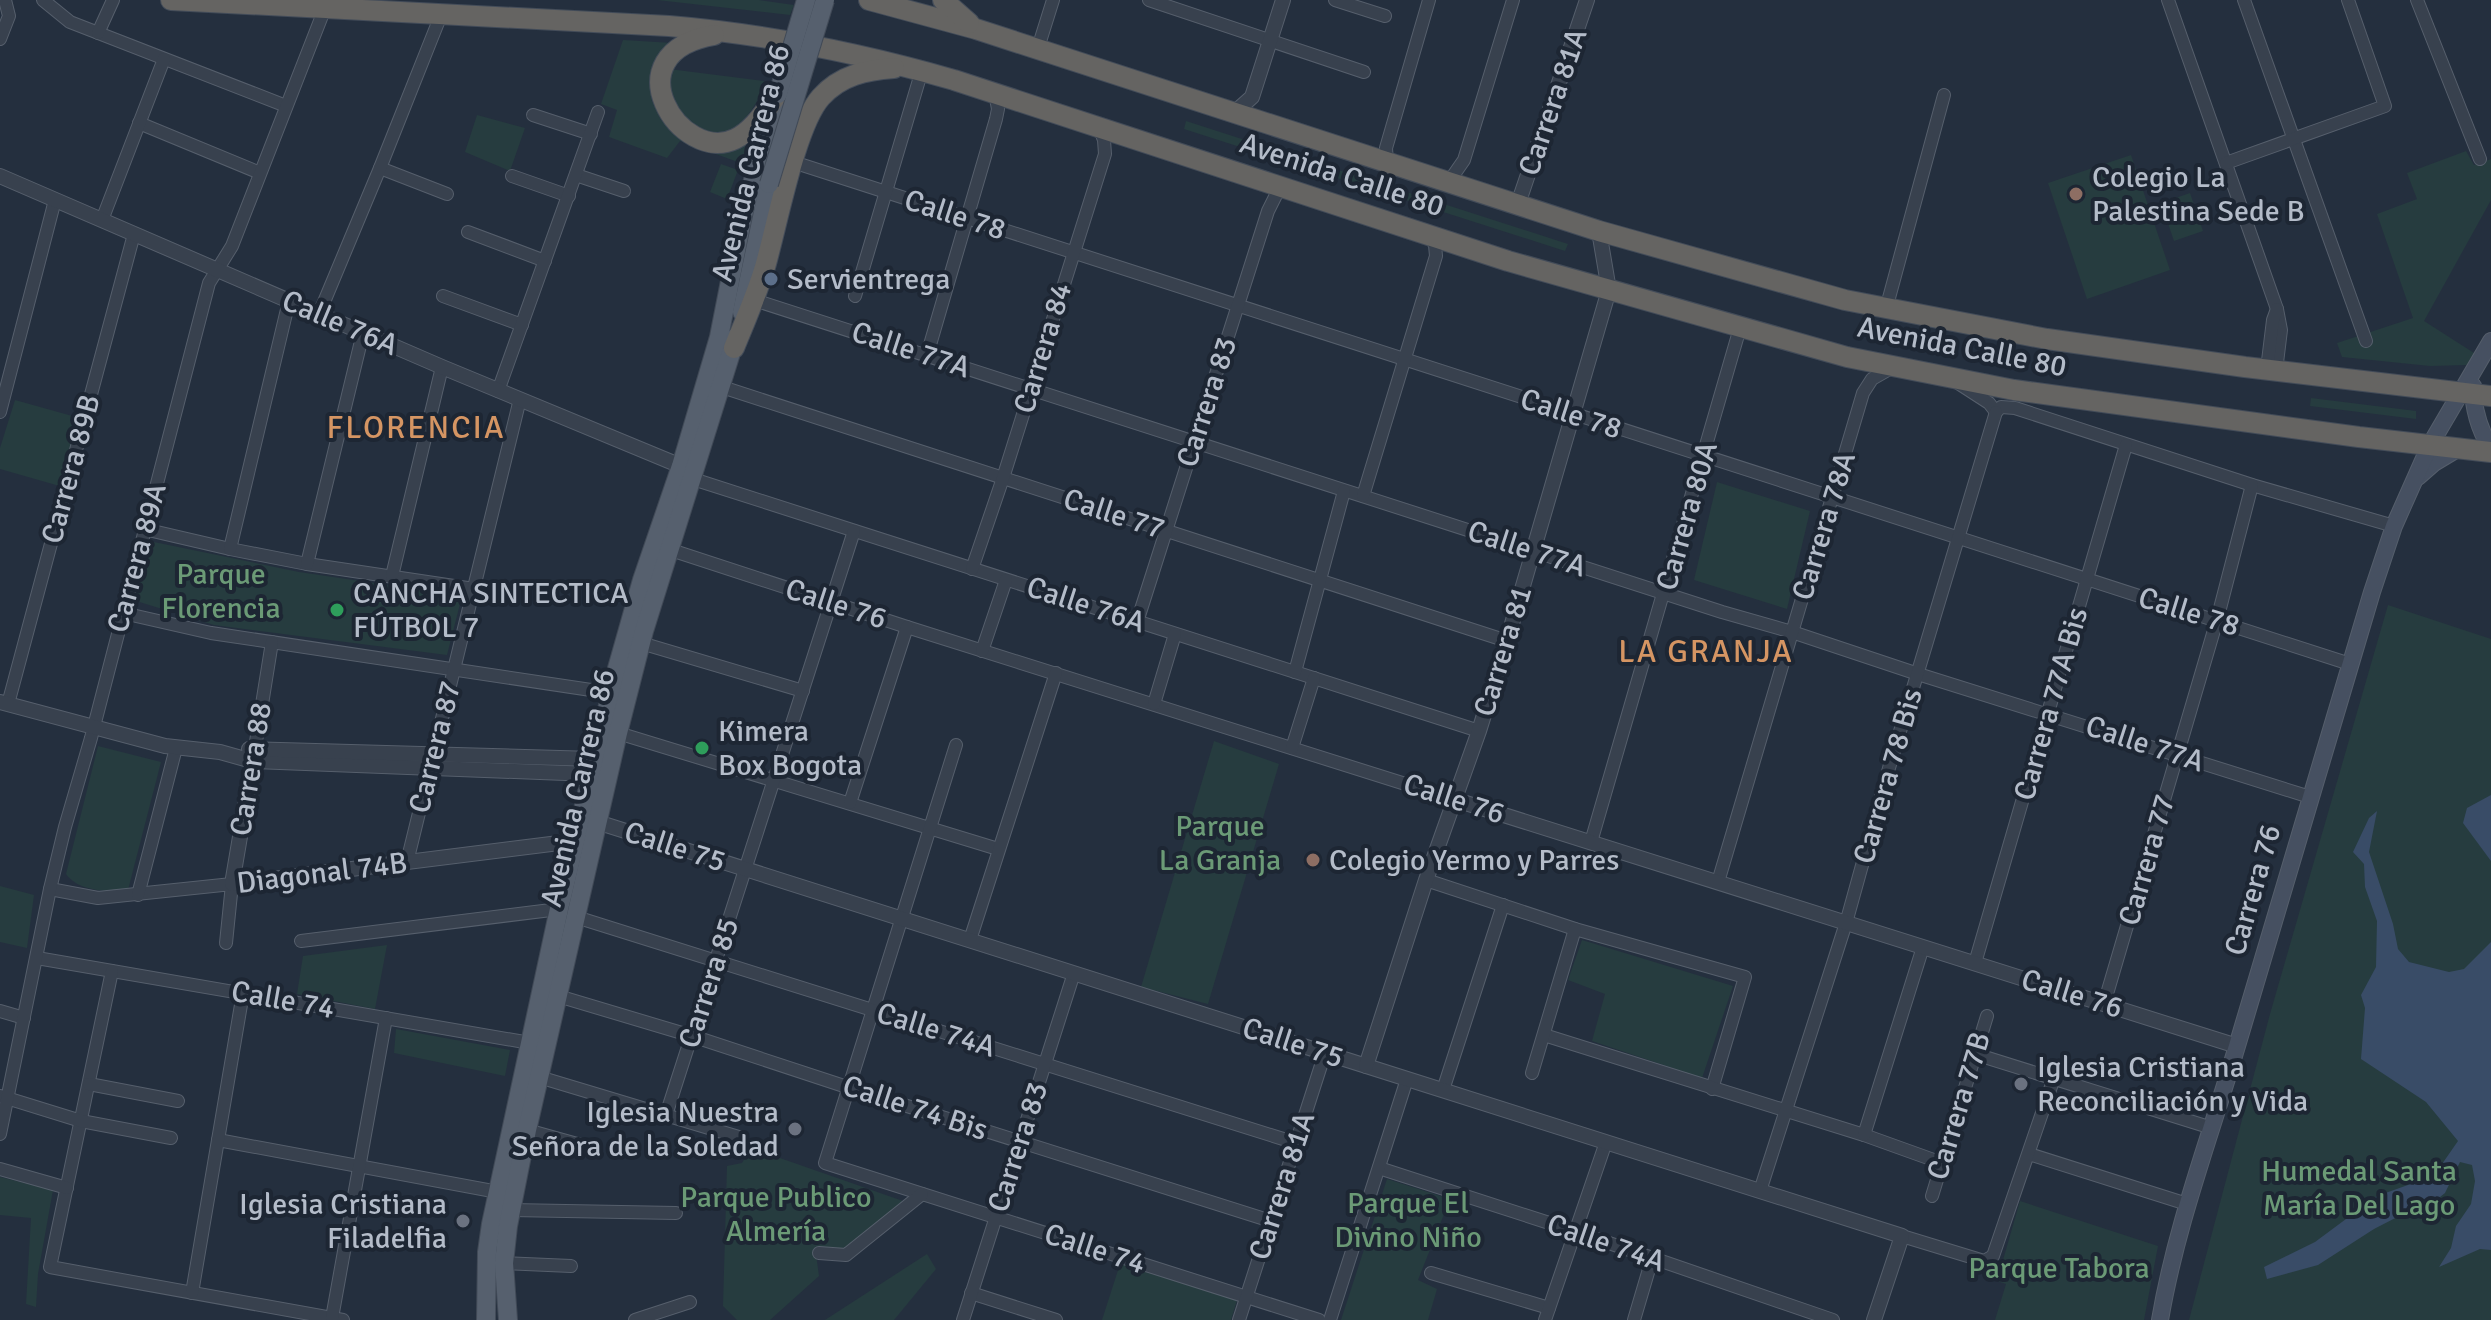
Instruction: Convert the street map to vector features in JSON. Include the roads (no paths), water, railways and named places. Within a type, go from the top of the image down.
[{"type":"highway","name":"Avenida Calle 80","points":[[171,0],[326,4],[441,15],[669,26],[733,32],[820,46],[916,69],[995,93],[1430,236],[1609,290],[1893,367],[2115,404],[2491,451]]},
{"type":"highway","name":"Avenida Calle 80","points":[[869,0],[1038,48],[1599,231],[1886,309],[2047,339],[2475,394]]},
{"type":"highway","points":[[943,0],[976,29]]},
{"type":"highway","points":[[733,32],[696,39],[667,58],[660,76],[660,94],[676,122],[693,134],[722,142],[739,137],[778,94]]},
{"type":"highway","points":[[734,348],[793,162],[809,117],[821,97],[836,84],[860,72],[916,69]]},
{"type":"main road","name":"Avenida Carrera 86","points":[[486,1320],[487,1252],[530,1043],[641,643],[671,550],[719,337],[761,181],[778,94],[806,0]]},
{"type":"main road","name":"Avenida Carrera 86","points":[[750,299],[761,181],[825,0]]},
{"type":"main road","points":[[2491,341],[2476,368],[2475,394],[2478,421],[2491,451]]},
{"type":"main road","name":"Avenida Carrera 86","points":[[589,834],[593,766],[642,580],[722,387],[734,348]]},
{"type":"main road","name":"Carrera 76","points":[[2160,1320],[2187,1204],[2394,526],[2430,445],[2475,394]]},
{"type":"main road","name":"Carrera 76","points":[[2414,481],[2434,463],[2459,448]]},
{"type":"main road","name":"Avenida Carrera 86","points":[[508,1320],[504,1263],[511,1210],[558,996],[568,913]]},
{"type":"main road","points":[[477,1320],[487,1252]]},
{"type":"street","points":[[0,39],[9,16],[5,0]]},
{"type":"street","points":[[43,0],[59,16],[286,106]]},
{"type":"street","points":[[98,33],[113,0]]},
{"type":"street","points":[[1038,48],[1053,0]]},
{"type":"street","points":[[1149,0],[1364,72]]},
{"type":"street","points":[[1234,113],[1252,97],[1283,0]]},
{"type":"street","points":[[1335,0],[1385,16]]},
{"type":"street","points":[[1387,163],[1386,148],[1429,0]]},
{"type":"street","points":[[1448,183],[1464,160],[1513,0]]},
{"type":"street","name":"Carrera 81A","points":[[1518,204],[1587,0]]},
{"type":"street","points":[[2168,0],[2277,309],[2273,320],[2272,370]]},
{"type":"street","points":[[2244,0],[2366,341]]},
{"type":"street","points":[[2226,163],[2385,106],[2348,0]]},
{"type":"street","points":[[2417,0],[2480,159]]},
{"type":"street","name":"Carrera 89A","points":[[0,1134],[4,1097],[65,827],[94,727],[209,283],[232,246],[326,4]]},
{"type":"street","points":[[319,314],[441,15]]},
{"type":"street","points":[[102,220],[164,59]]},
{"type":"street","points":[[855,296],[886,192],[916,69]]},
{"type":"street","points":[[927,355],[996,119],[995,93]]},
{"type":"street","points":[[1886,309],[1944,95]]},
{"type":"street","points":[[498,391],[598,112]]},
{"type":"street","points":[[533,115],[591,134]]},
{"type":"street","points":[[139,123],[260,173]]},
{"type":"street","name":"Carrera 84","points":[[972,569],[1105,154],[1099,127]]},
{"type":"street","name":"Calle 78","points":[[793,162],[2350,664]]},
{"type":"street","points":[[380,168],[447,194]]},
{"type":"street","points":[[576,175],[624,191]]},
{"type":"street","name":"Calle 76A","points":[[0,176],[687,473],[854,531],[1479,731]]},
{"type":"street","points":[[512,176],[569,196]]},
{"type":"street","name":"Carrera 83","points":[[1137,622],[1268,211],[1284,187]]},
{"type":"street","points":[[0,412],[55,200]]},
{"type":"street","name":"Carrera 81","points":[[1366,1066],[1453,799],[1479,731],[1609,290],[1599,231]]},
{"type":"street","points":[[468,232],[545,261]]},
{"type":"street","name":"Carrera 89B","points":[[4,703],[134,234]]},
{"type":"street","points":[[1363,496],[1436,256],[1430,236]]},
{"type":"street","points":[[443,296],[522,325]]},
{"type":"street","name":"Calle 77A","points":[[750,299],[2310,797]]},
{"type":"street","points":[[230,549],[289,301]]},
{"type":"street","name":"Carrera 80A","points":[[1591,842],[1740,328]]},
{"type":"street","points":[[307,564],[363,333]]},
{"type":"street","points":[[392,576],[442,367]]},
{"type":"street","name":"Carrera 78A","points":[[1718,882],[1863,393],[1872,379],[1893,367]]},
{"type":"street","points":[[1953,379],[1989,403],[1996,412],[2001,407],[2015,408],[2252,485],[2394,526]]},
{"type":"street","name":"Calle 77","points":[[722,387],[1507,641]]},
{"type":"street","name":"Carrera 87","points":[[407,862],[520,399]]},
{"type":"street","name":"Carrera 78 Bis","points":[[1760,1191],[1846,923],[1996,412]]},
{"type":"street","name":"Carrera 77A Bis","points":[[1975,963],[2126,445]]},
{"type":"street","name":"Carrera 77","points":[[2104,1004],[2217,620],[2252,485]]},
{"type":"street","points":[[1295,672],[1344,491]]},
{"type":"street","points":[[144,529],[307,564],[474,589]]},
{"type":"street","name":"Carrera 85","points":[[666,1115],[854,531]]},
{"type":"street","name":"Calle 76","points":[[671,550],[2237,1046]]},
{"type":"street","points":[[982,651],[1006,580]]},
{"type":"street","points":[[123,613],[211,633],[611,693]]},
{"type":"street","points":[[850,803],[907,627]]},
{"type":"street","points":[[1154,704],[1175,634]]},
{"type":"street","name":"Carrera 88","points":[[226,943],[232,884],[272,642]]},
{"type":"street","points":[[641,643],[803,691]]},
{"type":"street","points":[[970,940],[1056,673]]},
{"type":"street","points":[[1292,748],[1314,678]]},
{"type":"street","points":[[4,703],[176,748],[254,755],[593,766]]},
{"type":"street","points":[[599,740],[618,733],[998,849]]},
{"type":"street","points":[[847,1087],[956,745]]},
{"type":"street","points":[[138,895],[176,748]]},
{"type":"street","name":"Diagonal 74B","points":[[50,889],[98,898],[138,895],[407,862],[589,834]]},
{"type":"street","name":"Calle 75","points":[[589,834],[746,869],[1984,1261],[1993,1256],[2029,1154]]},
{"type":"street","points":[[1426,880],[1575,929],[1745,977],[1712,1089]]},
{"type":"street","points":[[1443,1090],[1503,905]]},
{"type":"street","points":[[301,941],[568,913]]},
{"type":"street","name":"Calle 74A","points":[[568,913],[1296,1143]]},
{"type":"street","points":[[1532,1073],[1575,929]]},
{"type":"street","points":[[1864,1135],[1923,947]]},
{"type":"street","name":"Calle 74","points":[[37,958],[530,1043]]},
{"type":"street","points":[[112,971],[50,1267],[337,1319],[386,1018]]},
{"type":"street","name":"Carrera 83","points":[[963,1320],[1074,973]]},
{"type":"street","points":[[192,1293],[243,993]]},
{"type":"street","name":"Calle 74 Bis","points":[[558,996],[1271,1221]]},
{"type":"street","points":[[0,1011],[24,1018]]},
{"type":"street","name":"Carrera 77B","points":[[1932,1196],[1987,1016]]},
{"type":"street","points":[[1544,1035],[1864,1135],[1942,1163]]},
{"type":"street","name":"Carrera 81A","points":[[1239,1320],[1325,1053]]},
{"type":"street","points":[[1975,1054],[2212,1128]]},
{"type":"street","points":[[539,1077],[742,1138]]},
{"type":"street","points":[[2054,1078],[2029,1154],[2187,1204]]},
{"type":"street","points":[[1330,1320],[1407,1079]]},
{"type":"street","points":[[89,1084],[178,1101]]},
{"type":"street","name":"Calle 74","points":[[847,1087],[825,1163],[1319,1320]]},
{"type":"street","points":[[4,1097],[81,1121],[171,1138]]},
{"type":"street","points":[[527,1130],[588,1147]]},
{"type":"street","points":[[218,1140],[498,1192]]},
{"type":"street","points":[[1431,1273],[1547,1314],[1606,1142]]},
{"type":"street","name":"Calle 74A","points":[[1379,1168],[1833,1320]]},
{"type":"street","points":[[0,1169],[67,1188]]},
{"type":"street","points":[[819,1253],[846,1255],[922,1194]]},
{"type":"street","points":[[511,1210],[676,1213]]},
{"type":"street","points":[[1874,1320],[1902,1236]]},
{"type":"street","points":[[1634,1320],[1652,1259]]},
{"type":"street","points":[[504,1263],[571,1266]]},
{"type":"street","points":[[971,1293],[1056,1320]]},
{"type":"street","points":[[635,1320],[690,1302]]},
{"type":"water","points":[[2491,795],[2491,861],[2463,823],[2467,808]]},
{"type":"water","points":[[2377,811],[2369,852],[2398,949],[2409,962],[2449,972],[2464,969],[2491,942],[2491,1250],[2480,1249],[2439,1267],[2451,1248],[2456,1226],[2471,1204],[2475,1181],[2472,1165],[2460,1162],[2445,1193],[2430,1205],[2407,1212],[2374,1229],[2318,1265],[2267,1279],[2264,1267],[2315,1242],[2377,1196],[2422,1180],[2442,1164],[2458,1141],[2426,1102],[2361,1059],[2365,1008],[2361,995],[2376,967],[2377,921],[2365,887],[2364,864],[2353,852],[2369,818]]},
{"type":"place","name":"Colegio La Palestina Sede B","points":[[2076,194]]},
{"type":"place","name":"Servientrega","points":[[771,279]]},
{"type":"place","name":"CANCHA SINTECTICA FÚTBOL 7","points":[[337,610]]},
{"type":"place","name":"Kimera Box Bogota","points":[[702,748]]},
{"type":"place","name":"Colegio Yermo y Parres","points":[[1313,860]]},
{"type":"place","name":"Iglesia Cristiana Reconciliación y Vida","points":[[2021,1084]]},
{"type":"place","name":"Iglesia Nuestra Señora de la Soledad","points":[[795,1129]]},
{"type":"place","name":"Iglesia Cristiana Filadelfia","points":[[463,1221]]},
{"type":"district","name":"FLORENCIA","points":[[416,427]]},
{"type":"district","name":"LA GRANJA","points":[[1706,651]]},
{"type":"park label","name":"Parque Florencia","points":[[221,591]]},
{"type":"park label","name":"Parque La Granja","points":[[1220,843]]},
{"type":"park label","name":"Humedal Santa María Del Lago","points":[[2359,1188]]},
{"type":"park label","name":"Parque Publico Almería","points":[[776,1214]]},
{"type":"park label","name":"Parque El Divino Niño","points":[[1408,1220]]},
{"type":"park label","name":"Parque Tabora","points":[[2059,1268]]}]
